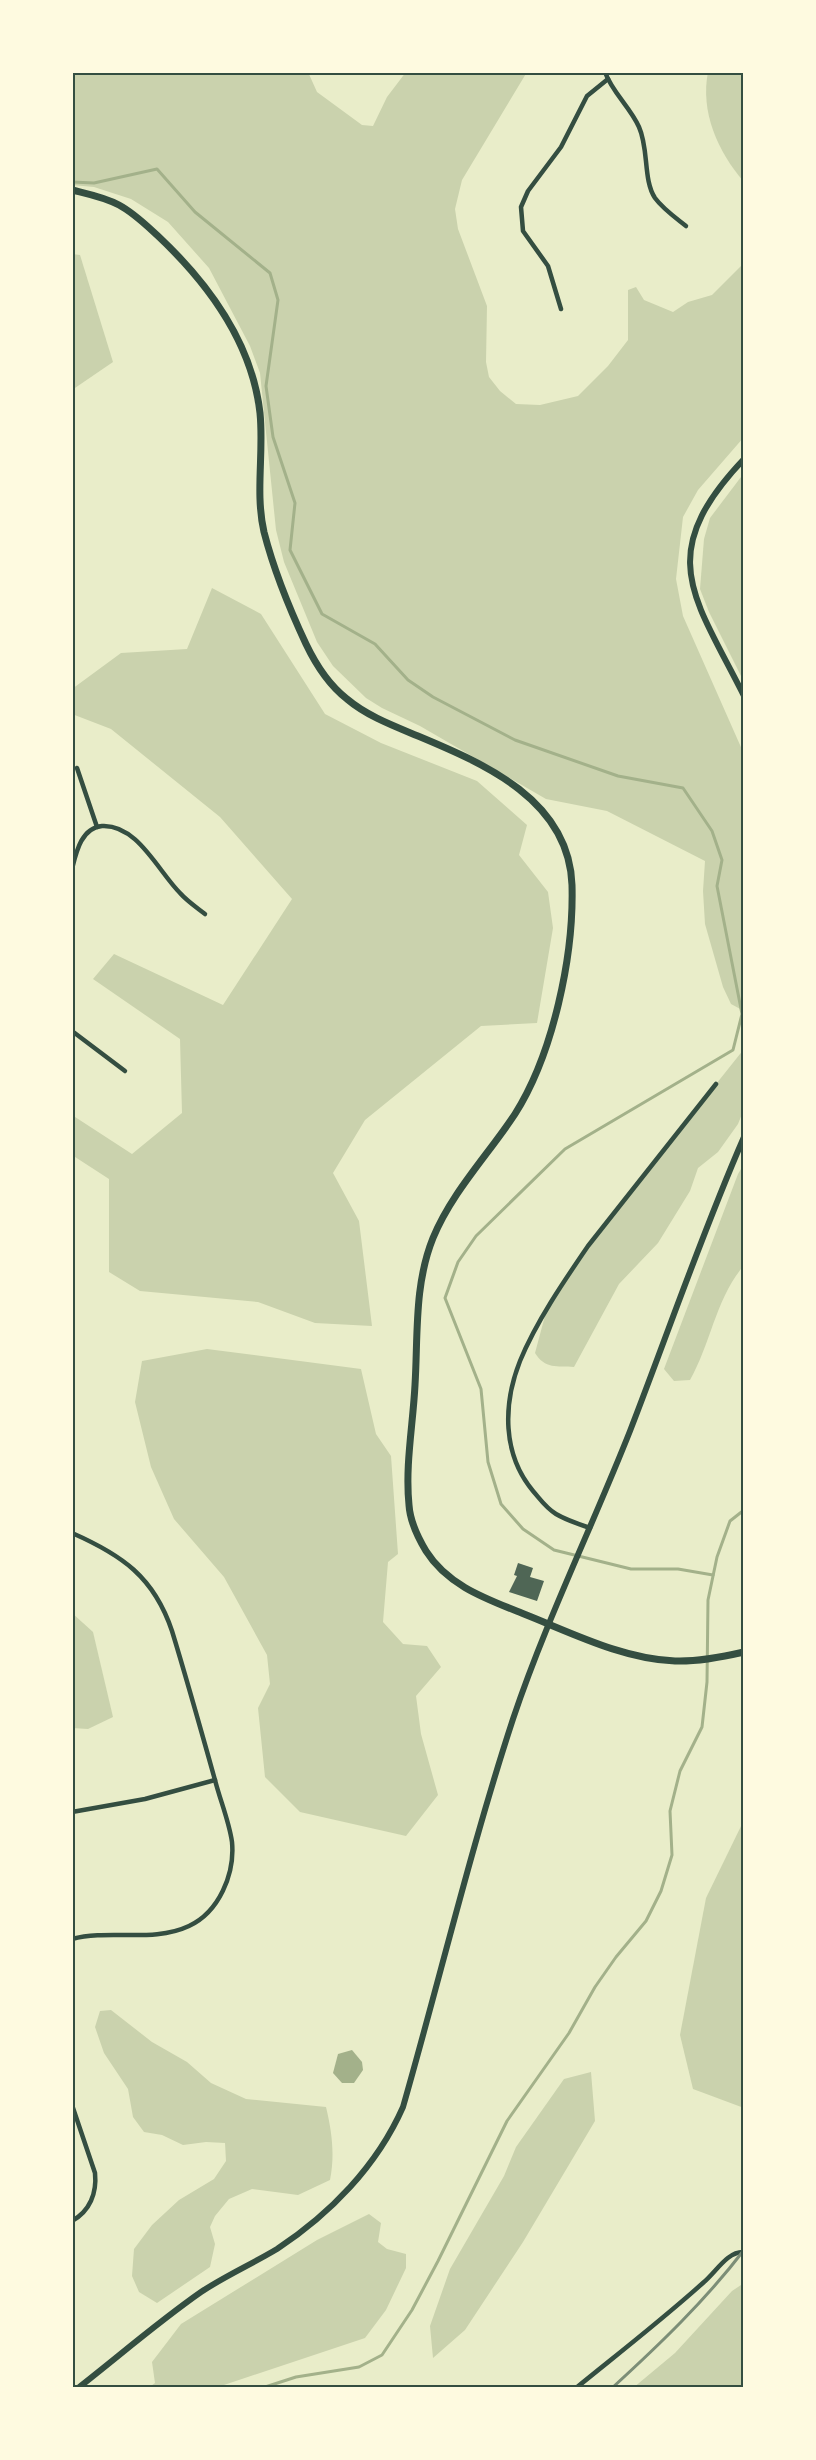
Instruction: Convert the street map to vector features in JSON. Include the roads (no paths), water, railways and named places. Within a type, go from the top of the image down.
[{"type":"main road","points":[[72,190],[114,202],[145,225],[175,252],[226,316],[242,346],[253,376],[259,412],[261,511],[265,534],[302,636],[327,680],[346,699],[382,721],[459,753],[503,778],[546,812],[567,853],[572,883],[569,929],[557,1010],[539,1068],[514,1115],[454,1199],[434,1235],[423,1265],[419,1296],[409,1474],[411,1518],[416,1533],[438,1567],[467,1590],[608,1646],[647,1658],[688,1661],[742,1652]]},
{"type":"street","points":[[605,72],[633,115],[644,140],[652,193],[661,205],[686,226]]},
{"type":"street","points":[[561,309],[548,266],[523,231],[521,207],[528,191],[561,147],[587,96],[608,79]]},
{"type":"street","points":[[744,459],[714,492],[706,507],[694,531],[690,562],[697,603],[744,696]]},
{"type":"street","points":[[77,768],[97,827]]},
{"type":"street","points":[[72,869],[79,842],[97,827],[114,827],[124,830],[134,838],[180,894],[205,914]]},
{"type":"street","points":[[72,1031],[125,1071]]},
{"type":"street","points":[[590,1528],[550,1510],[526,1483],[514,1462],[509,1444],[508,1423],[513,1385],[521,1360],[571,1271],[609,1219],[716,1084]]},
{"type":"street","points":[[78,2388],[204,2290],[277,2248],[304,2228],[344,2193],[376,2157],[392,2131],[403,2107],[486,1803],[513,1718],[549,1623],[629,1434],[711,1215],[744,1137]]},
{"type":"street","points":[[72,1533],[114,1553],[126,1562],[146,1581],[163,1607],[172,1631],[232,1842],[227,1880],[211,1909],[201,1919],[164,1934],[85,1936],[72,1939]]},
{"type":"street","points":[[72,1812],[145,1799],[215,1780]]},
{"type":"street","points":[[72,2105],[96,2173],[96,2182],[94,2195],[87,2208],[72,2221]]},
{"type":"street","points":[[576,2388],[662,2319],[714,2274],[732,2254],[743,2252]]},
{"type":"waterway","points":[[72,182],[94,183],[157,169],[195,212],[270,273],[278,300],[266,386],[273,437],[295,503],[290,550],[322,614],[375,644],[408,680],[433,697],[515,740],[618,776],[683,788],[712,831],[722,860],[717,886],[742,1014],[733,1050],[565,1149],[476,1236],[458,1262],[445,1298],[481,1389],[488,1462],[501,1504],[523,1529],[554,1550],[631,1569],[678,1569],[713,1575]]},
{"type":"waterway","points":[[262,2388],[296,2377],[359,2367],[382,2355],[412,2310],[507,2121],[569,2033],[595,1987],[646,1921],[661,1891],[672,1855],[670,1811],[680,1771],[702,1727],[707,1682],[708,1600],[717,1557],[730,1521],[744,1510]]},
{"type":"railway","points":[[612,2388],[681,2322],[744,2250]]}]
